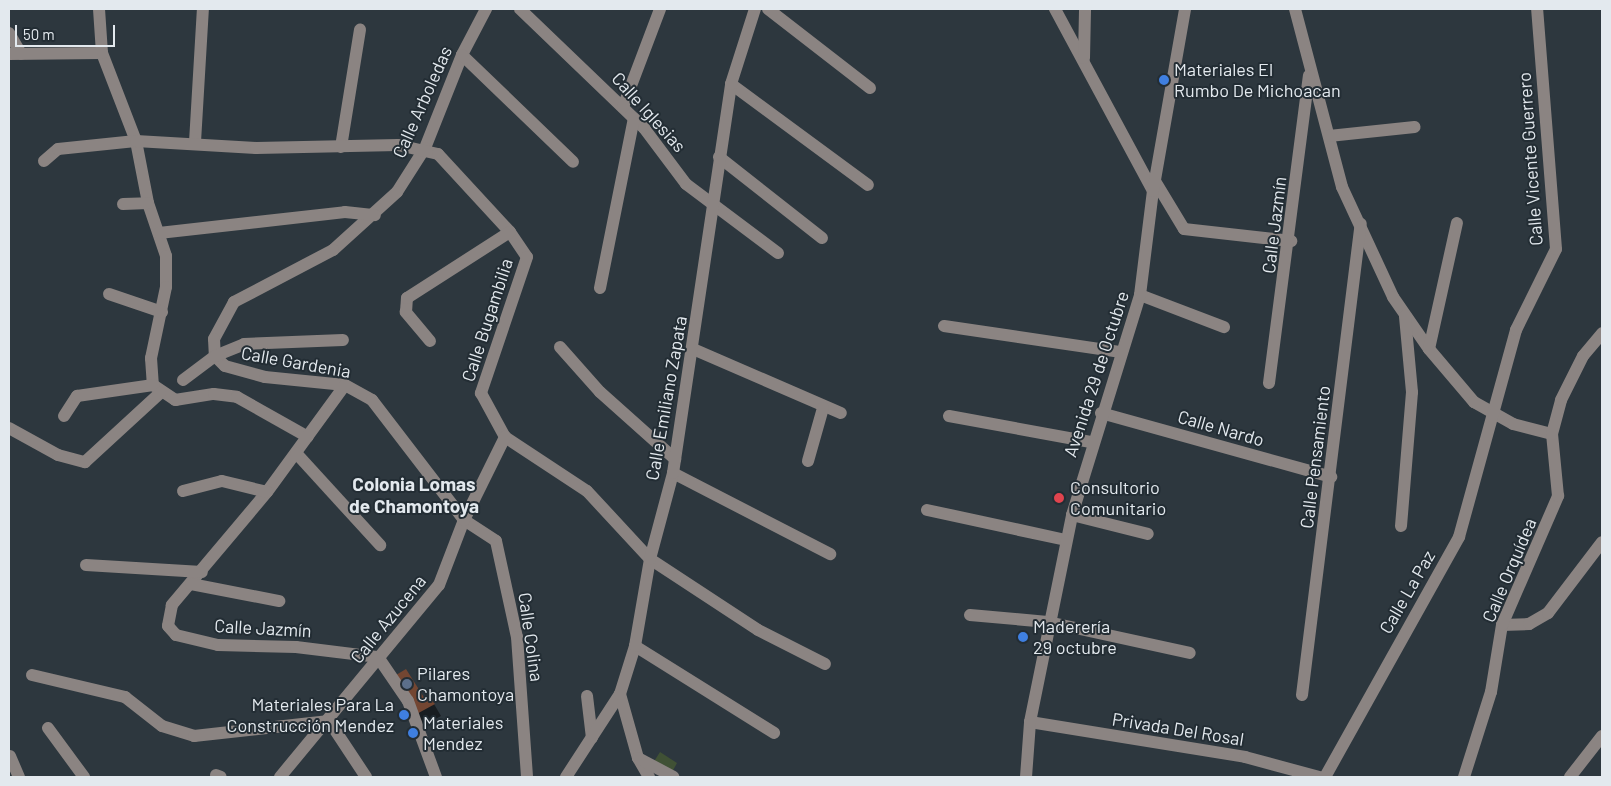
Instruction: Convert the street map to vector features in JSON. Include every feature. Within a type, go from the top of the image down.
[{"type":"street","points":[[98,9],[102,53],[136,141],[148,203],[159,233],[167,271],[162,312],[151,358],[156,389]]},
{"type":"street","points":[[195,142],[203,9]]},
{"type":"street","name":"Calle Arboledas","points":[[215,356],[214,339],[234,302],[264,283],[314,263],[375,215],[397,192],[425,148],[462,55],[486,9]]},
{"type":"street","name":"Calle Iglesias","points":[[520,9],[634,118],[686,184],[713,209],[778,253]]},
{"type":"street","points":[[623,107],[660,9]]},
{"type":"street","name":"Calle Emiliano Zapata","points":[[566,777],[620,694],[634,646],[650,559],[673,473],[731,84],[754,9]]},
{"type":"street","points":[[768,9],[870,88]]},
{"type":"street","points":[[1055,9],[1084,58],[1128,151],[1184,229],[1291,241]]},
{"type":"street","points":[[1084,58],[1085,9]]},
{"type":"street","name":"Avenida 29 de Octubre","points":[[1026,777],[1030,722],[1048,622],[1066,540],[1092,442],[1140,295],[1154,186],[1184,9]]},
{"type":"street","points":[[1295,9],[1342,187],[1405,315],[1429,349],[1474,402],[1513,424],[1548,434],[1571,378],[1602,333]]},
{"type":"street","name":"Calle Vicente Guerrero","points":[[1495,415],[1516,330],[1556,249],[1537,9]]},
{"type":"street","points":[[340,147],[360,30]]},
{"type":"street","points":[[9,33],[15,54],[102,53]]},
{"type":"street","points":[[462,55],[573,162]]},
{"type":"street","name":"Calle Jazmín","points":[[1269,383],[1291,241],[1310,70]]},
{"type":"street","points":[[731,84],[868,185]]},
{"type":"street","points":[[600,288],[634,118]]},
{"type":"street","points":[[1329,136],[1415,127]]},
{"type":"street","points":[[44,161],[58,149],[136,141],[195,142],[256,148],[425,148]]},
{"type":"street","name":"Calle Bugambilia","points":[[425,148],[450,166],[510,232],[527,257],[481,393],[506,437],[587,491],[650,559],[758,630],[825,664]]},
{"type":"street","points":[[719,156],[822,238]]},
{"type":"street","points":[[123,204],[148,203]]},
{"type":"street","points":[[159,233],[345,212],[375,215]]},
{"type":"street","points":[[1429,349],[1457,223]]},
{"type":"street","name":"Calle Pensamiento","points":[[1302,695],[1331,477],[1361,224]]},
{"type":"street","points":[[430,341],[406,312],[407,298],[510,232]]},
{"type":"street","points":[[109,294],[162,312]]},
{"type":"street","points":[[1140,295],[1224,327]]},
{"type":"street","points":[[1401,526],[1412,392],[1405,315]]},
{"type":"street","points":[[944,326],[1121,352]]},
{"type":"street","points":[[183,380],[215,356],[244,344],[344,340]]},
{"type":"street","points":[[560,347],[600,392],[675,459]]},
{"type":"street","points":[[693,349],[823,408],[841,413]]},
{"type":"street","name":"Calle Gardenia","points":[[215,356],[225,366],[239,371],[345,385],[372,400],[464,520]]},
{"type":"street","name":"Calle Jazmín","points":[[345,385],[267,492],[191,584],[167,617],[168,626],[176,635],[218,645],[296,647],[378,657]]},
{"type":"street","points":[[9,428],[58,455],[85,462],[156,389]]},
{"type":"street","points":[[64,416],[78,396],[156,389],[175,400],[214,394],[237,398],[308,437]]},
{"type":"street","points":[[808,461],[823,408]]},
{"type":"street","name":"Calle Nardo","points":[[1101,413],[1331,477]]},
{"type":"street","name":"Calle La Paz","points":[[1325,777],[1459,537],[1495,415]]},
{"type":"street","points":[[949,416],[1092,442]]},
{"type":"street","name":"Calle Orquídea","points":[[1464,777],[1491,692],[1502,625],[1558,496],[1548,434]]},
{"type":"street","name":"Calle Azucena","points":[[280,777],[330,720],[378,657],[439,585],[464,520],[506,437]]},
{"type":"street","points":[[296,452],[380,545]]},
{"type":"street","points":[[673,473],[830,554]]},
{"type":"street","points":[[183,491],[222,481],[267,492]]},
{"type":"street","points":[[927,510],[1066,540]]},
{"type":"street","points":[[1072,515],[1148,534]]},
{"type":"street","name":"Calle Colina","points":[[464,520],[496,541],[516,637],[527,777]]},
{"type":"street","points":[[1502,625],[1529,624],[1548,613],[1602,542]]},
{"type":"street","points":[[86,565],[202,572]]},
{"type":"street","points":[[191,584],[278,600]]},
{"type":"street","points":[[970,615],[1048,622],[1190,653]]},
{"type":"street","points":[[634,646],[774,733]]},
{"type":"street","points":[[378,657],[408,701],[435,777]]},
{"type":"street","points":[[32,675],[126,697],[162,726],[194,736],[330,720],[366,777]]},
{"type":"street","points":[[620,694],[638,758],[649,777]]},
{"type":"street","points":[[587,696],[592,738]]},
{"type":"street","name":"Privada Del Rosal","points":[[1030,722],[1245,757],[1319,777]]},
{"type":"street","points":[[48,728],[84,777]]},
{"type":"street","points":[[1570,777],[1602,736]]},
{"type":"street","points":[[10,756],[19,777]]},
{"type":"street","points":[[638,758],[673,777]]},
{"type":"green space","points":[[660,752],[677,763],[671,774],[653,763]]},
{"type":"building","points":[[406,669],[425,699],[429,697],[435,704],[413,716],[391,678]]},
{"type":"place","name":"Materiales El Rumbo De Michoacan","points":[[1164,80]]},
{"type":"place","name":"Consultorio Comunitario","points":[[1059,498]]},
{"type":"place","name":"Maderería 29 octubre","points":[[1023,637]]},
{"type":"place","name":"Pilares Chamontoya","points":[[407,684]]},
{"type":"place","name":"Materiales Para La Construcción Mendez","points":[[404,715]]},
{"type":"place","name":"Materiales Mendez","points":[[413,733]]},
{"type":"district","name":"Colonia Lomas de Chamontoya","points":[[414,495]]}]
